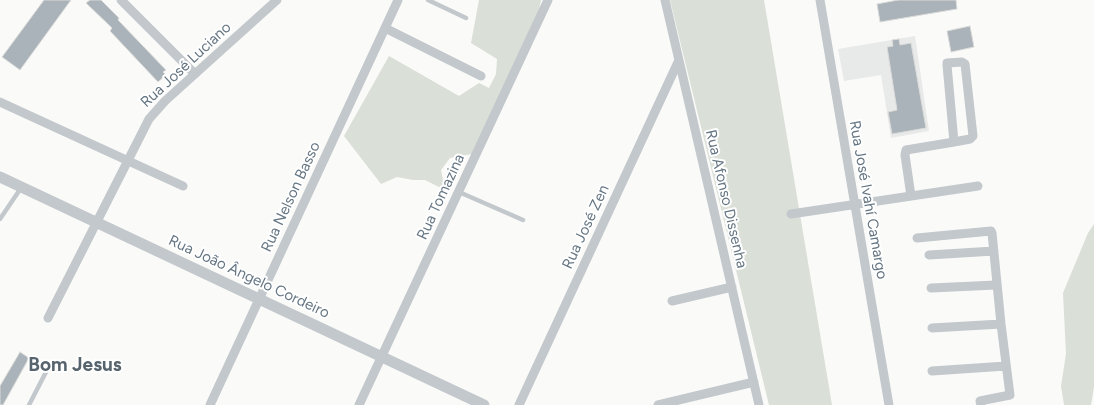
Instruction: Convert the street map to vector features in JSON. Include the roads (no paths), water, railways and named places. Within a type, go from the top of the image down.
[{"type":"street","points":[[121,0],[195,74]]},
{"type":"street","name":"Rua José Luciano","points":[[48,318],[127,160],[153,113],[278,0]]},
{"type":"street","name":"Rua Nelson Basso","points":[[210,405],[398,0]]},
{"type":"street","name":"Rua Tomazina","points":[[359,405],[548,0]]},
{"type":"street","name":"Rua Afonso Dissenha","points":[[665,0],[759,405]]},
{"type":"street","name":"Rua José Ivahí Camargo","points":[[820,0],[889,405]]},
{"type":"street","points":[[385,28],[481,76]]},
{"type":"street","name":"Rua José Zen","points":[[519,405],[679,60]]},
{"type":"street","points":[[911,196],[905,152],[906,150],[954,142],[970,139],[973,136],[965,64],[962,62],[948,63],[946,65],[954,142]]},
{"type":"street","points":[[0,102],[183,186]]},
{"type":"street","name":"Rua João Ângelo Cordeiro","points":[[0,177],[484,405]]},
{"type":"street","points":[[791,214],[978,186]]},
{"type":"street","points":[[917,238],[991,231],[1000,324],[1010,395],[982,401],[981,405]]},
{"type":"street","points":[[929,255],[994,251]]},
{"type":"street","points":[[931,288],[996,285]]},
{"type":"street","points":[[672,301],[732,287]]},
{"type":"street","points":[[932,328],[1000,324]]},
{"type":"street","points":[[932,371],[1006,366]]},
{"type":"street","points":[[658,405],[754,382]]},
{"type":"lane","points":[[428,0],[466,18]]},
{"type":"lane","points":[[0,219],[22,187]]},
{"type":"lane","points":[[459,192],[523,220]]},
{"type":"lane","points":[[29,405],[46,372]]},
{"type":"district","name":"Bom Jesus","points":[[75,365]]}]
